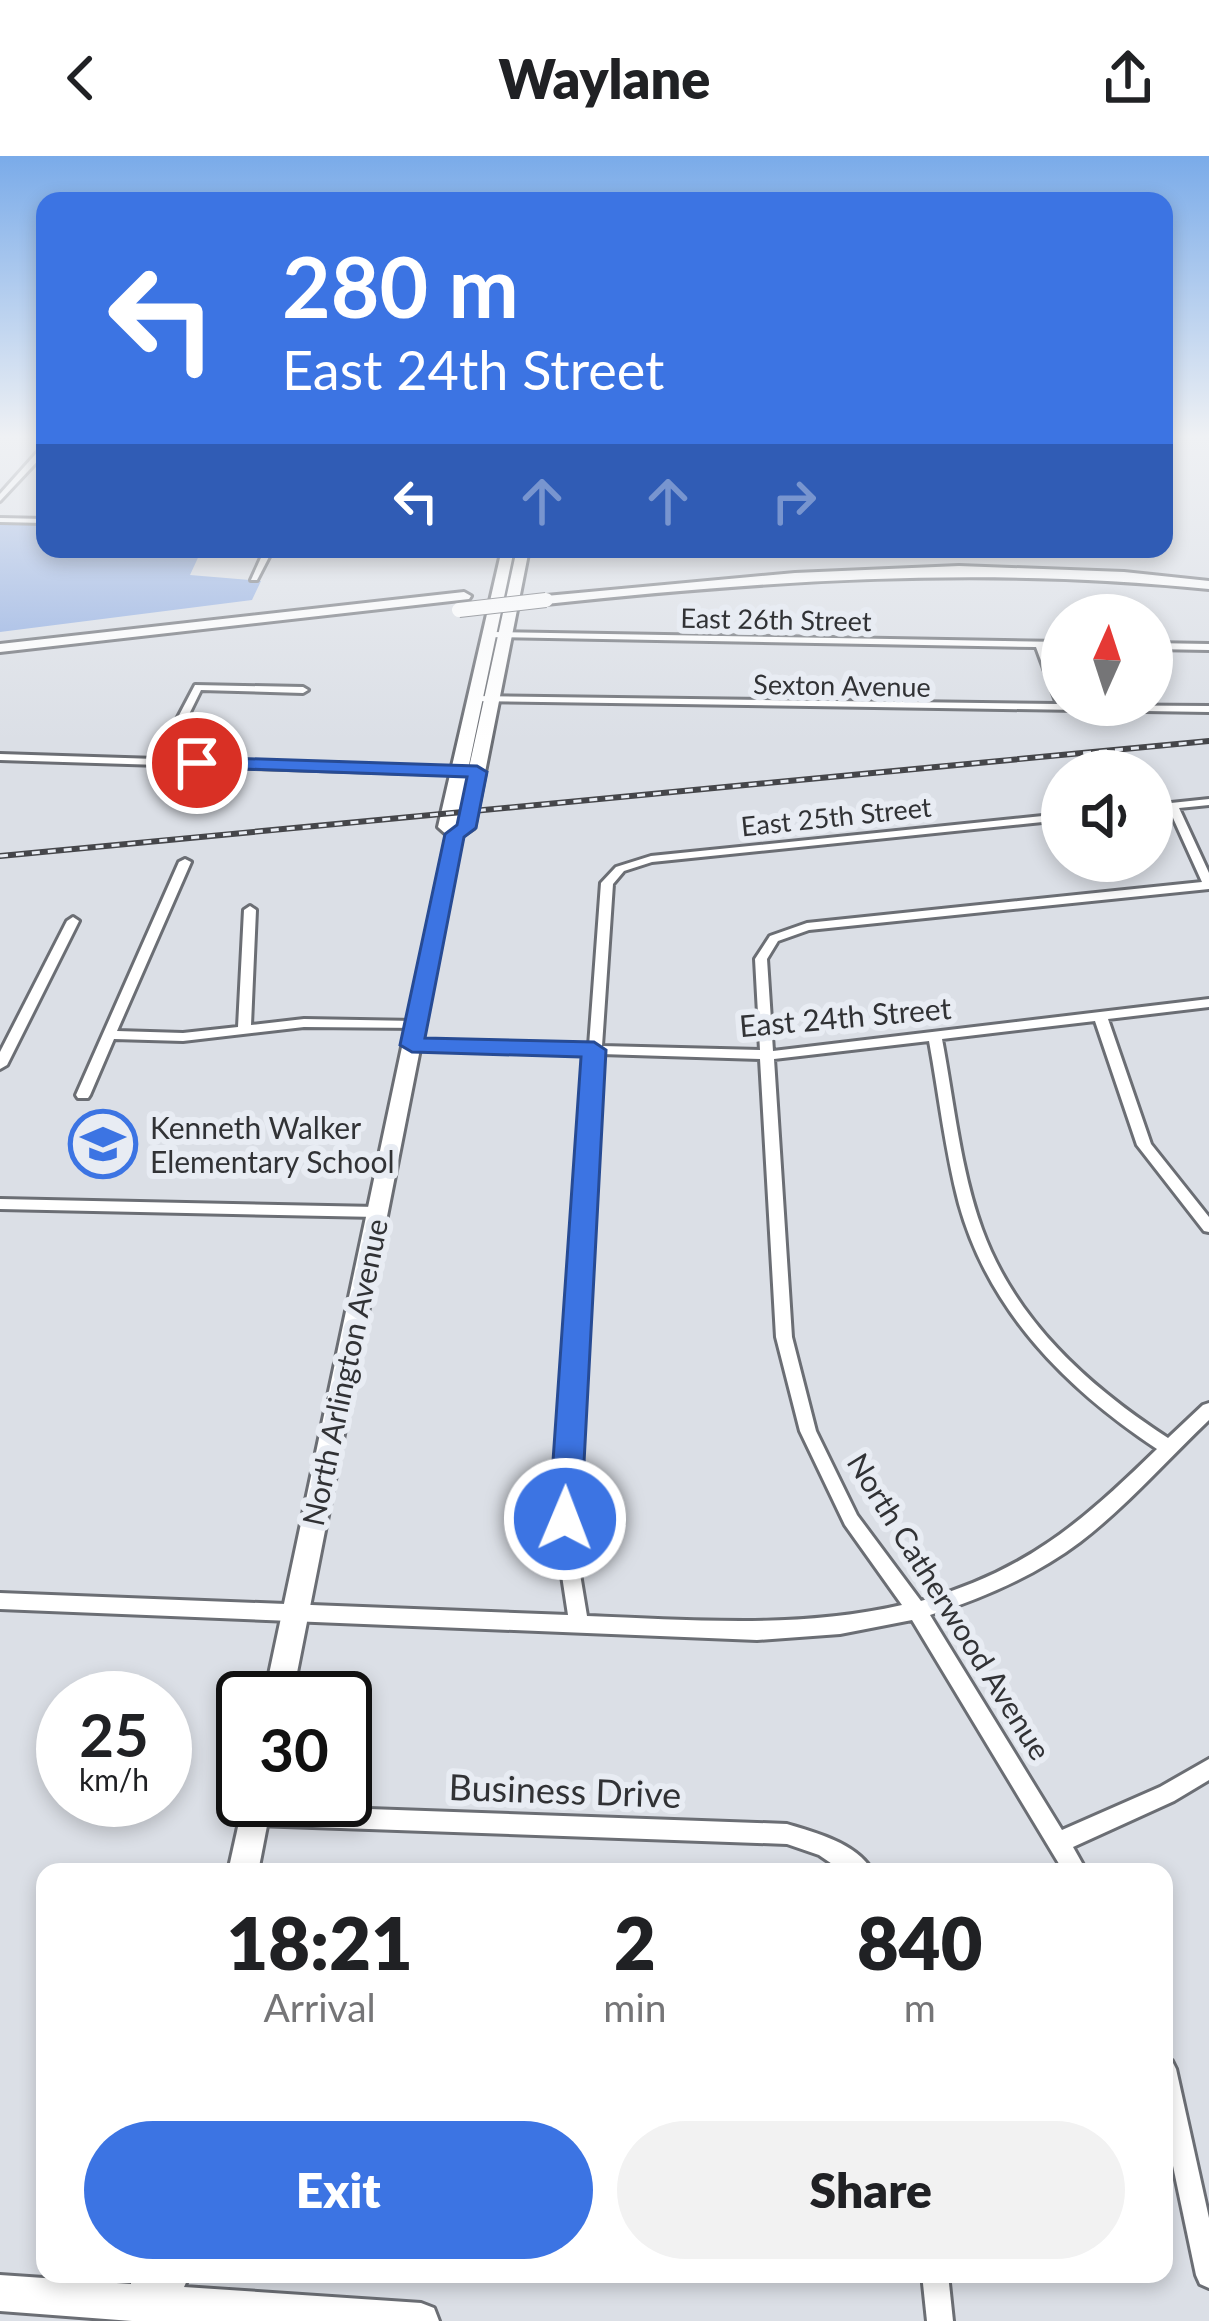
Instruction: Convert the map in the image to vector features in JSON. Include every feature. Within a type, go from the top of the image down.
[{"type":"highway","points":[[0,662],[739,565],[860,558]]},
{"type":"highway","points":[[1042,558],[1209,572]]},
{"type":"highway","points":[[547,593],[875,568],[1016,570],[1209,585]]},
{"type":"highway","points":[[0,648],[462,603]]},
{"type":"main road","name":"North Arlington Avenue","points":[[283,1671],[455,834],[466,828],[492,700],[507,558]]},
{"type":"main road","name":"North Arlington Avenue","points":[[455,834],[446,827],[474,699],[520,558]]},
{"type":"main road","points":[[245,1863],[253,1827]]},
{"type":"main road","points":[[0,2294],[150,2300],[421,2321]]},
{"type":"street","points":[[254,578],[264,558]]},
{"type":"street","name":"East 26th Street","points":[[497,635],[1040,645]]},
{"type":"street","points":[[1173,646],[1209,647]]},
{"type":"street","points":[[160,762],[198,687],[303,690]]},
{"type":"street","name":"Sexton Avenue","points":[[474,699],[1041,706]]},
{"type":"street","name":"Sexton Avenue","points":[[1173,709],[1209,710]]},
{"type":"street","points":[[0,757],[477,772]]},
{"type":"street","points":[[1209,802],[1173,806],[1209,885]]},
{"type":"street","name":"East 25th Street","points":[[594,1050],[604,892],[617,871],[651,859],[1041,819]]},
{"type":"street","points":[[83,1095],[184,862]]},
{"type":"street","name":"North Catherwood Avenue","points":[[1070,1863],[917,1611],[872,1553],[833,1488],[794,1389],[782,1316],[760,962],[774,939],[807,927],[1209,885]]},
{"type":"street","points":[[244,1030],[250,910]]},
{"type":"street","points":[[0,1065],[73,921]]},
{"type":"street","name":"East 24th Street","points":[[110,1035],[183,1036],[320,1022],[594,1050],[766,1054],[1209,1003]]},
{"type":"street","points":[[1100,1016],[1144,1145],[1209,1227]]},
{"type":"street","points":[[0,1033],[16,1033]]},
{"type":"street","points":[[935,1036],[969,1210],[997,1279],[1024,1320],[1070,1371],[1168,1448]]},
{"type":"street","points":[[579,1625],[568,1556],[565,1477],[594,1050]]},
{"type":"street","points":[[0,1204],[377,1213]]},
{"type":"street","points":[[0,1601],[783,1631],[852,1625],[917,1611],[1006,1578],[1062,1544],[1209,1410]]},
{"type":"street","points":[[1058,1843],[1167,1794],[1209,1769]]},
{"type":"street","name":"Business Drive","points":[[372,1814],[787,1834],[825,1846],[849,1863]]},
{"type":"street","points":[[1173,2110],[1209,2275]]},
{"type":"street","points":[[936,2283],[940,2321]]},
{"type":"shaded area","points":[[0,538],[36,538],[36,558],[198,558],[190,575],[261,581],[252,600],[0,632]]},
{"type":"railway","points":[[0,856],[1209,741]]},
{"type":"place","name":"Kenneth Walker Elementary School","points":[[103,1144]]},
{"type":"route","points":[[197,763],[477,772],[466,828],[455,834],[412,1045],[594,1050],[565,1519]]}]
